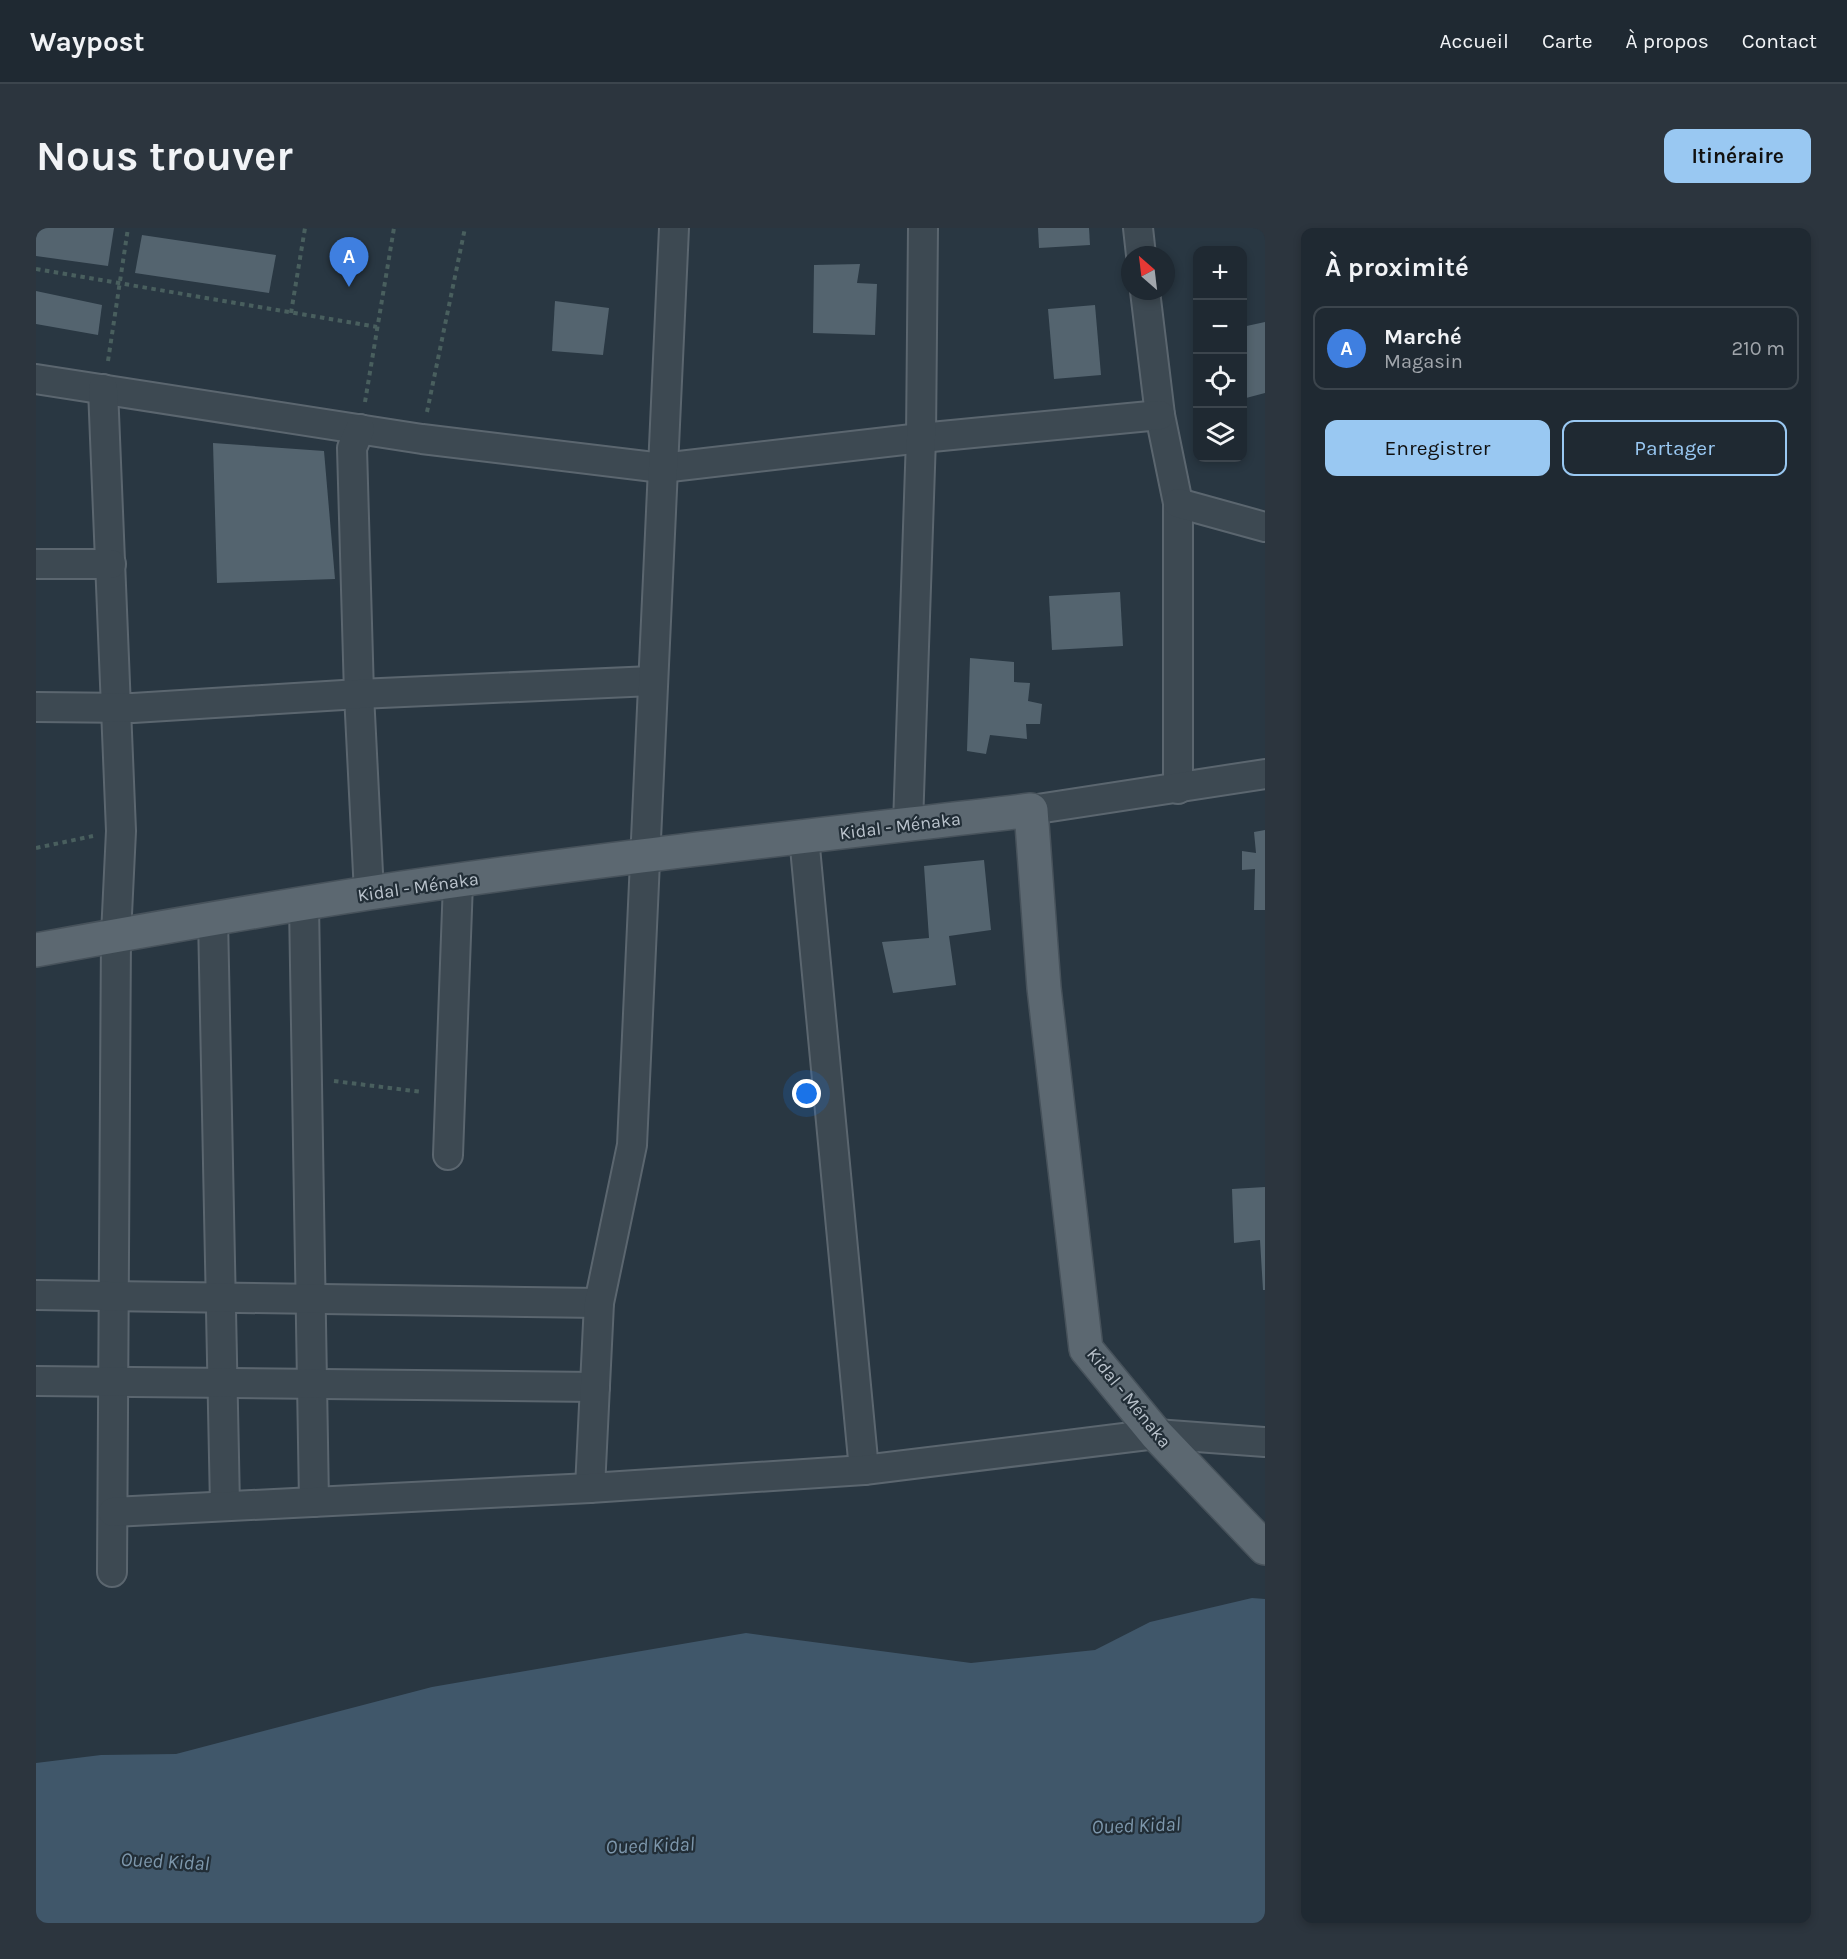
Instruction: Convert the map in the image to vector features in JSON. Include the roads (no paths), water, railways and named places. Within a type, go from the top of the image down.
[{"type":"main road","name":"Kidal - Ménaka","points":[[36,950],[369,893],[1031,810],[1044,988],[1086,1348],[1156,1434],[1265,1548]]},
{"type":"street","points":[[590,1488],[599,1303],[632,1145],[674,228]]},
{"type":"street","points":[[908,825],[921,438],[923,228]]},
{"type":"street","points":[[1138,228],[1140,246]]},
{"type":"street","points":[[1146,300],[1160,415],[1178,503],[1178,789]]},
{"type":"street","points":[[36,379],[422,439],[662,468],[921,438],[1160,415]]},
{"type":"street","points":[[104,389],[121,831],[116,935],[112,1572]]},
{"type":"street","points":[[360,429],[352,448],[359,694],[369,893]]},
{"type":"street","points":[[1178,503],[1265,527]]},
{"type":"street","points":[[36,564],[111,564]]},
{"type":"street","points":[[36,707],[133,708],[359,694],[652,681]]},
{"type":"street","points":[[1031,810],[1265,774]]},
{"type":"street","points":[[804,837],[864,1470]]},
{"type":"street","points":[[448,1155],[458,882]]},
{"type":"street","points":[[304,905],[314,1502]]},
{"type":"street","points":[[213,918],[225,1506]]},
{"type":"street","points":[[36,1295],[599,1303]]},
{"type":"street","points":[[36,1381],[595,1387]]},
{"type":"street","points":[[112,1512],[590,1488],[864,1470],[1156,1434],[1265,1442]]},
{"type":"water","name":"Oued Kidal","points":[[1252,1598],[1265,1599],[1265,1923],[36,1923],[36,1763],[101,1755],[176,1754],[432,1687],[746,1633],[971,1663],[1095,1650],[1150,1622]]},
{"type":"place","name":"Marché","points":[[349,287]]}]
